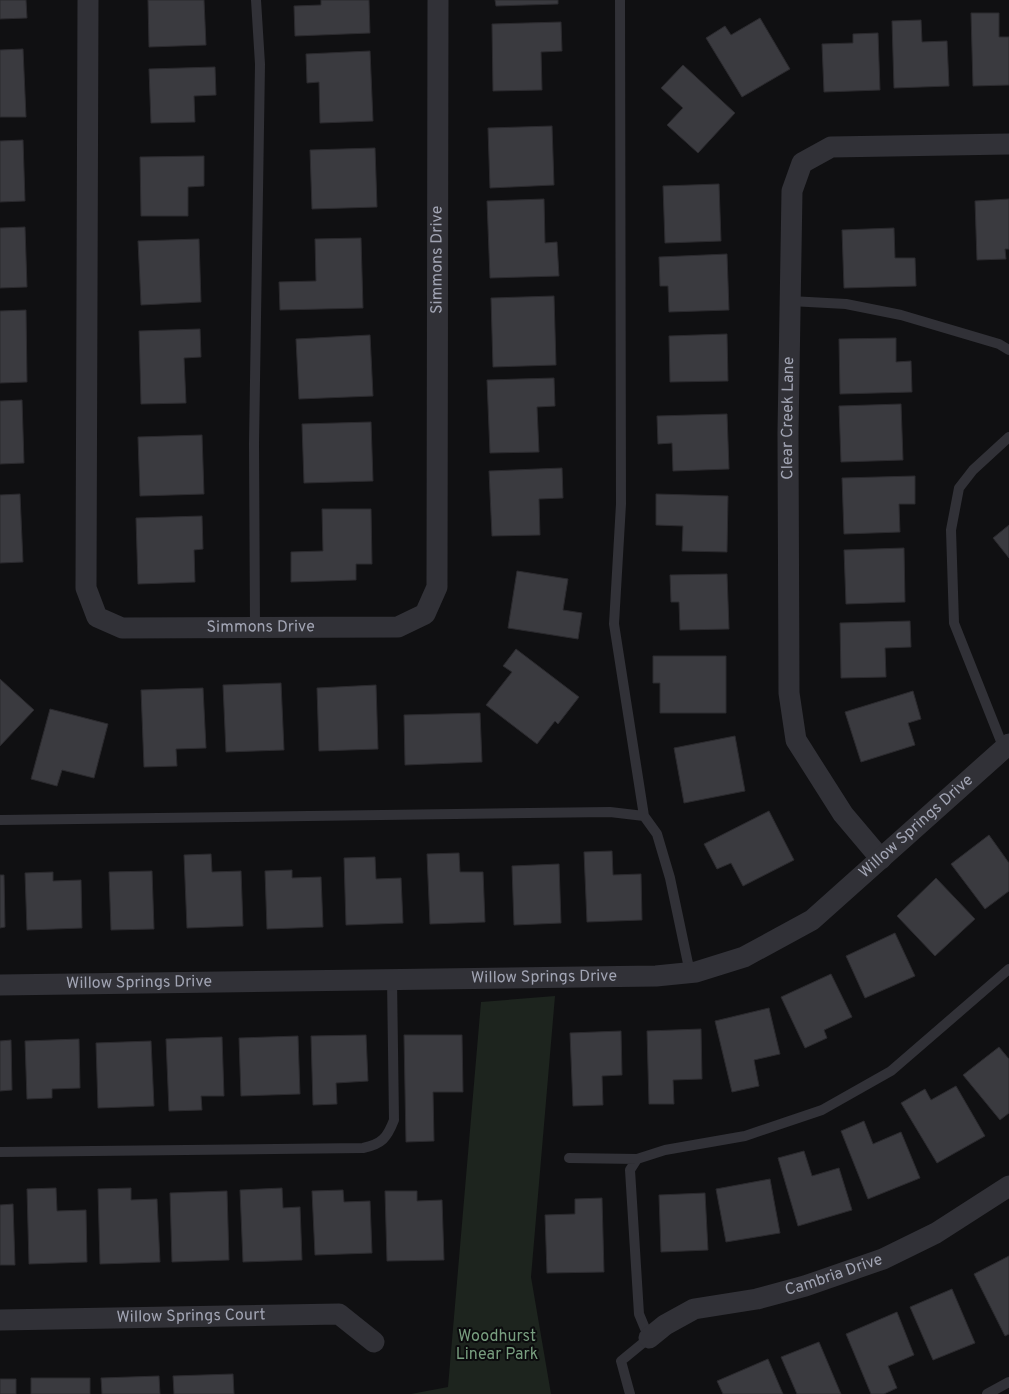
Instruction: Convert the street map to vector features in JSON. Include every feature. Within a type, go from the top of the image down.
[{"type":"street","name":"Simmons Drive","points":[[88,0],[86,588],[97,618],[122,628],[398,627],[425,614],[437,587],[438,0]]},
{"type":"street","name":"Clear Creek Lane","points":[[881,859],[843,814],[796,740],[789,693],[788,433],[792,191],[802,164],[831,147],[1009,144]]},
{"type":"street","name":"Willow Springs Drive","points":[[0,985],[656,976],[690,972],[744,957],[812,920],[1006,746]]},
{"type":"street","name":"Cambria Drive","points":[[649,1338],[665,1325],[694,1309],[757,1298],[805,1286],[884,1259],[936,1233],[1009,1186]]},
{"type":"street","name":"Willow Springs Court","points":[[0,1320],[339,1314],[374,1342]]},
{"type":"lane","points":[[254,628],[254,444],[260,64],[256,0]]},
{"type":"lane","points":[[620,0],[621,504],[614,624],[644,816],[657,834],[670,878],[690,972]]},
{"type":"lane","points":[[790,302],[846,304],[901,315],[999,344],[1009,350]]},
{"type":"lane","points":[[1006,746],[954,623],[951,530],[959,488],[973,470],[1009,437]]},
{"type":"lane","points":[[0,820],[610,812],[644,816]]},
{"type":"lane","points":[[569,1158],[637,1158],[665,1150],[745,1136],[822,1110],[891,1071],[1009,969]]},
{"type":"lane","points":[[0,1152],[363,1148],[377,1145],[388,1135],[394,1120],[392,979]]},
{"type":"lane","points":[[630,1394],[621,1361],[649,1338],[639,1314],[630,1170],[637,1158]]},
{"type":"lane","points":[[987,1394],[1009,1382]]},
{"type":"green space","name":"Woodhurst Linear Park","points":[[555,996],[531,1277],[551,1394],[411,1394],[448,1387],[481,1002]]},
{"type":"building","points":[[0,0],[26,0],[27,18],[0,19]]},
{"type":"building","points":[[148,0],[204,0],[206,45],[149,47]]},
{"type":"building","points":[[321,0],[369,0],[370,33],[295,36],[294,6],[321,5]]},
{"type":"building","points":[[495,0],[558,0],[558,4],[496,6]]},
{"type":"building","points":[[971,13],[999,13],[999,37],[1009,37],[1009,85],[973,86]]},
{"type":"building","points":[[760,18],[790,69],[742,97],[706,38],[725,26],[731,35]]},
{"type":"building","points":[[921,20],[922,42],[947,41],[949,86],[894,88],[892,21]]},
{"type":"building","points":[[561,22],[562,51],[541,52],[542,90],[493,91],[492,24]]},
{"type":"building","points":[[878,33],[880,90],[824,92],[822,44],[853,43],[853,34]]},
{"type":"building","points":[[23,49],[26,117],[0,117],[0,50]]},
{"type":"building","points":[[370,51],[373,121],[320,123],[319,82],[307,83],[306,54]]},
{"type":"building","points":[[683,65],[735,113],[698,153],[667,125],[683,108],[661,88]]},
{"type":"building","points":[[215,67],[216,95],[194,96],[195,122],[151,123],[149,69]]},
{"type":"building","points":[[552,126],[554,185],[490,188],[488,128]]},
{"type":"building","points":[[23,140],[25,201],[0,202],[0,141]]},
{"type":"building","points":[[375,148],[377,207],[312,209],[310,150]]},
{"type":"building","points":[[204,156],[204,186],[188,187],[188,216],[141,216],[140,157]]},
{"type":"building","points":[[719,184],[721,241],[665,243],[663,186]]},
{"type":"building","points":[[544,199],[545,243],[557,242],[559,276],[490,278],[487,201]]},
{"type":"building","points":[[1009,199],[1009,249],[1005,249],[1006,259],[977,260],[975,201]]},
{"type":"building","points":[[25,227],[27,287],[0,288],[0,228]]},
{"type":"building","points":[[894,228],[895,258],[915,258],[916,286],[844,288],[842,230]]},
{"type":"building","points":[[361,238],[363,308],[280,310],[279,282],[316,281],[315,239]]},
{"type":"building","points":[[199,239],[201,302],[141,305],[138,241]]},
{"type":"building","points":[[727,254],[729,310],[669,312],[668,286],[660,286],[659,257]]},
{"type":"building","points":[[554,296],[556,365],[493,367],[491,298]]},
{"type":"building","points":[[26,310],[27,382],[0,383],[0,311]]},
{"type":"building","points":[[200,329],[201,357],[184,358],[186,403],[141,404],[139,331]]},
{"type":"building","points":[[727,334],[728,381],[670,382],[669,336]]},
{"type":"building","points":[[370,335],[373,396],[299,399],[296,339]]},
{"type":"building","points":[[896,338],[896,362],[911,361],[912,392],[840,394],[839,339]]},
{"type":"building","points":[[554,378],[555,406],[537,407],[539,452],[490,453],[487,380]]},
{"type":"building","points":[[22,400],[24,463],[0,464],[0,401]]},
{"type":"building","points":[[901,404],[903,460],[841,462],[839,406]]},
{"type":"building","points":[[727,414],[729,469],[673,471],[672,443],[658,444],[657,416]]},
{"type":"building","points":[[371,422],[373,481],[304,483],[302,424]]},
{"type":"building","points":[[202,435],[204,494],[140,496],[138,437]]},
{"type":"building","points":[[562,468],[563,498],[539,499],[540,535],[492,536],[489,471]]},
{"type":"building","points":[[915,476],[915,504],[899,504],[900,532],[844,534],[842,478]]},
{"type":"building","points":[[20,494],[23,562],[0,563],[0,495]]},
{"type":"building","points":[[656,494],[728,496],[727,552],[682,551],[683,526],[656,525]]},
{"type":"building","points":[[322,509],[371,509],[372,564],[356,564],[356,580],[291,582],[291,552],[323,551]]},
{"type":"building","points":[[202,516],[203,549],[194,550],[195,582],[138,584],[136,518]]},
{"type":"building","points":[[1009,525],[1009,558],[993,538]]},
{"type":"building","points":[[904,548],[905,602],[846,604],[844,550]]},
{"type":"building","points":[[517,571],[568,579],[563,610],[582,613],[578,639],[508,628]]},
{"type":"building","points":[[727,574],[729,629],[680,630],[679,602],[671,602],[670,575]]},
{"type":"building","points":[[910,621],[911,647],[885,648],[886,677],[841,678],[840,623]]},
{"type":"building","points":[[516,649],[579,697],[558,724],[555,721],[537,744],[486,705],[512,672],[503,666]]},
{"type":"building","points":[[653,656],[726,656],[726,713],[660,713],[660,683],[653,683]]},
{"type":"building","points":[[0,679],[34,710],[0,746]]},
{"type":"building","points":[[281,683],[284,750],[226,752],[223,685]]},
{"type":"building","points":[[376,685],[378,749],[319,751],[317,688]]},
{"type":"building","points":[[203,688],[206,748],[176,749],[177,766],[144,767],[141,690]]},
{"type":"building","points":[[913,691],[921,719],[908,723],[915,745],[861,762],[845,712]]},
{"type":"building","points":[[50,709],[108,724],[94,778],[62,770],[57,786],[31,779]]},
{"type":"building","points":[[480,713],[482,762],[405,765],[404,715]]},
{"type":"building","points":[[735,736],[745,791],[684,803],[674,748]]},
{"type":"building","points":[[769,811],[794,860],[743,886],[731,863],[717,869],[704,844]]},
{"type":"building","points":[[989,835],[1009,863],[1009,891],[985,909],[951,864]]},
{"type":"building","points":[[612,851],[613,875],[641,874],[642,920],[587,922],[584,852]]},
{"type":"building","points":[[459,853],[460,872],[483,872],[485,922],[430,924],[427,854]]},
{"type":"building","points":[[211,854],[212,872],[241,871],[243,926],[187,928],[184,855]]},
{"type":"building","points":[[375,857],[376,879],[401,878],[403,923],[346,925],[344,858]]},
{"type":"building","points":[[559,864],[561,923],[514,925],[512,866]]},
{"type":"building","points":[[292,870],[292,878],[321,877],[323,927],[267,929],[265,871]]},
{"type":"building","points":[[152,871],[154,929],[111,930],[109,872]]},
{"type":"building","points":[[53,872],[53,881],[81,880],[82,928],[27,930],[25,873]]},
{"type":"building","points":[[0,875],[4,875],[5,927],[0,928]]},
{"type":"building","points":[[936,878],[975,919],[935,956],[897,916]]},
{"type":"building","points":[[895,933],[915,976],[865,998],[846,956]]},
{"type":"building","points":[[831,974],[852,1017],[824,1030],[827,1038],[805,1048],[781,997]]},
{"type":"building","points":[[769,1008],[780,1054],[754,1060],[759,1086],[732,1092],[715,1021]]},
{"type":"building","points":[[701,1029],[702,1079],[673,1080],[674,1104],[649,1104],[647,1031]]},
{"type":"building","points":[[621,1031],[622,1075],[602,1076],[603,1105],[573,1106],[570,1033]]},
{"type":"building","points":[[366,1035],[368,1081],[336,1083],[337,1104],[313,1105],[311,1036]]},
{"type":"building","points":[[404,1035],[462,1035],[463,1092],[433,1092],[434,1141],[406,1142]]},
{"type":"building","points":[[298,1036],[300,1094],[241,1096],[239,1038]]},
{"type":"building","points":[[222,1037],[224,1096],[201,1096],[202,1110],[169,1111],[166,1039]]},
{"type":"building","points":[[79,1039],[80,1088],[52,1089],[52,1098],[27,1099],[25,1041]]},
{"type":"building","points":[[11,1040],[12,1090],[0,1091],[0,1041]]},
{"type":"building","points":[[151,1041],[154,1106],[98,1108],[96,1043]]},
{"type":"building","points":[[999,1047],[1009,1059],[1009,1113],[1000,1120],[963,1075]]},
{"type":"building","points":[[956,1086],[985,1136],[937,1163],[901,1103],[925,1089],[931,1100]]},
{"type":"building","points":[[864,1121],[873,1144],[901,1132],[920,1178],[868,1199],[841,1131]]},
{"type":"building","points":[[804,1151],[812,1176],[839,1168],[852,1210],[798,1226],[778,1158]]},
{"type":"building","points":[[770,1179],[780,1233],[726,1242],[716,1189]]},
{"type":"building","points":[[56,1188],[57,1211],[86,1210],[87,1262],[29,1264],[27,1189]]},
{"type":"building","points":[[131,1188],[131,1200],[157,1199],[160,1262],[100,1264],[98,1189]]},
{"type":"building","points":[[282,1188],[283,1208],[300,1207],[302,1260],[243,1262],[240,1190]]},
{"type":"building","points":[[343,1190],[344,1202],[370,1201],[372,1253],[315,1255],[312,1191]]},
{"type":"building","points":[[227,1191],[229,1260],[172,1262],[170,1193]]},
{"type":"building","points":[[385,1191],[417,1191],[417,1201],[442,1200],[444,1260],[387,1261]]},
{"type":"building","points":[[705,1193],[708,1250],[661,1252],[659,1195]]},
{"type":"building","points":[[602,1198],[604,1272],[547,1273],[545,1215],[575,1214],[575,1199]]},
{"type":"building","points":[[13,1204],[15,1265],[0,1265],[0,1205]]},
{"type":"building","points":[[1009,1256],[1009,1334],[1005,1336],[974,1274]]},
{"type":"building","points":[[952,1289],[975,1343],[933,1360],[910,1307]]},
{"type":"building","points":[[897,1312],[914,1355],[888,1366],[897,1388],[884,1394],[871,1394],[846,1334]]},
{"type":"building","points":[[819,1342],[841,1394],[797,1394],[781,1357]]},
{"type":"building","points":[[768,1359],[783,1394],[723,1394],[717,1381]]},
{"type":"building","points":[[233,1374],[234,1394],[174,1394],[173,1376]]},
{"type":"building","points":[[159,1376],[160,1394],[102,1394],[101,1378]]},
{"type":"building","points":[[31,1378],[90,1378],[90,1394],[31,1394]]},
{"type":"building","points":[[0,1379],[16,1379],[16,1394],[0,1394]]}]
